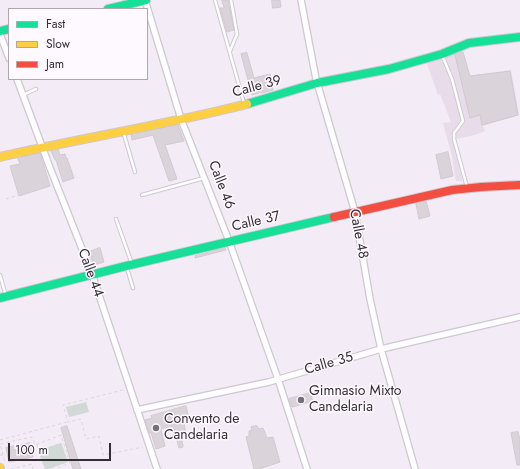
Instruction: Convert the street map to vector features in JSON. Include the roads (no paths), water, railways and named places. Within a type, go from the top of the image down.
[{"type":"main road","points":[[112,8],[146,0]]},
{"type":"main road","name":"Calle 39","points":[[0,157],[181,119],[245,104],[317,83],[389,69],[442,54],[469,43],[520,37]]},
{"type":"main road","name":"Calle 37","points":[[3,297],[229,241],[442,192],[467,187],[520,185]]},
{"type":"street","name":"Calle 46","points":[[146,0],[181,119],[229,241],[278,379],[307,469]]},
{"type":"street","name":"Calle 48","points":[[301,0],[317,83],[354,212],[381,349],[415,469]]},
{"type":"street","points":[[0,32],[8,55]]},
{"type":"street","name":"Calle 44","points":[[16,80],[92,274],[157,469]]},
{"type":"street","name":"Calle 35","points":[[138,410],[269,382],[381,349],[520,317]]},
{"type":"lane","points":[[215,0],[245,104]]},
{"type":"lane","points":[[230,51],[237,34],[231,0]]},
{"type":"lane","points":[[442,54],[452,79],[463,121],[454,133],[454,139],[467,187]]},
{"type":"lane","points":[[23,96],[36,89]]},
{"type":"lane","points":[[123,131],[135,172]]},
{"type":"lane","points":[[142,195],[205,178]]},
{"type":"lane","points":[[116,219],[129,265],[133,288]]},
{"type":"lane","points":[[0,275],[3,297]]},
{"type":"place","name":"Gimnasio Mixto Candelaria","points":[[301,400]]},
{"type":"place","name":"Convento de Candelaria","points":[[156,428]]}]
